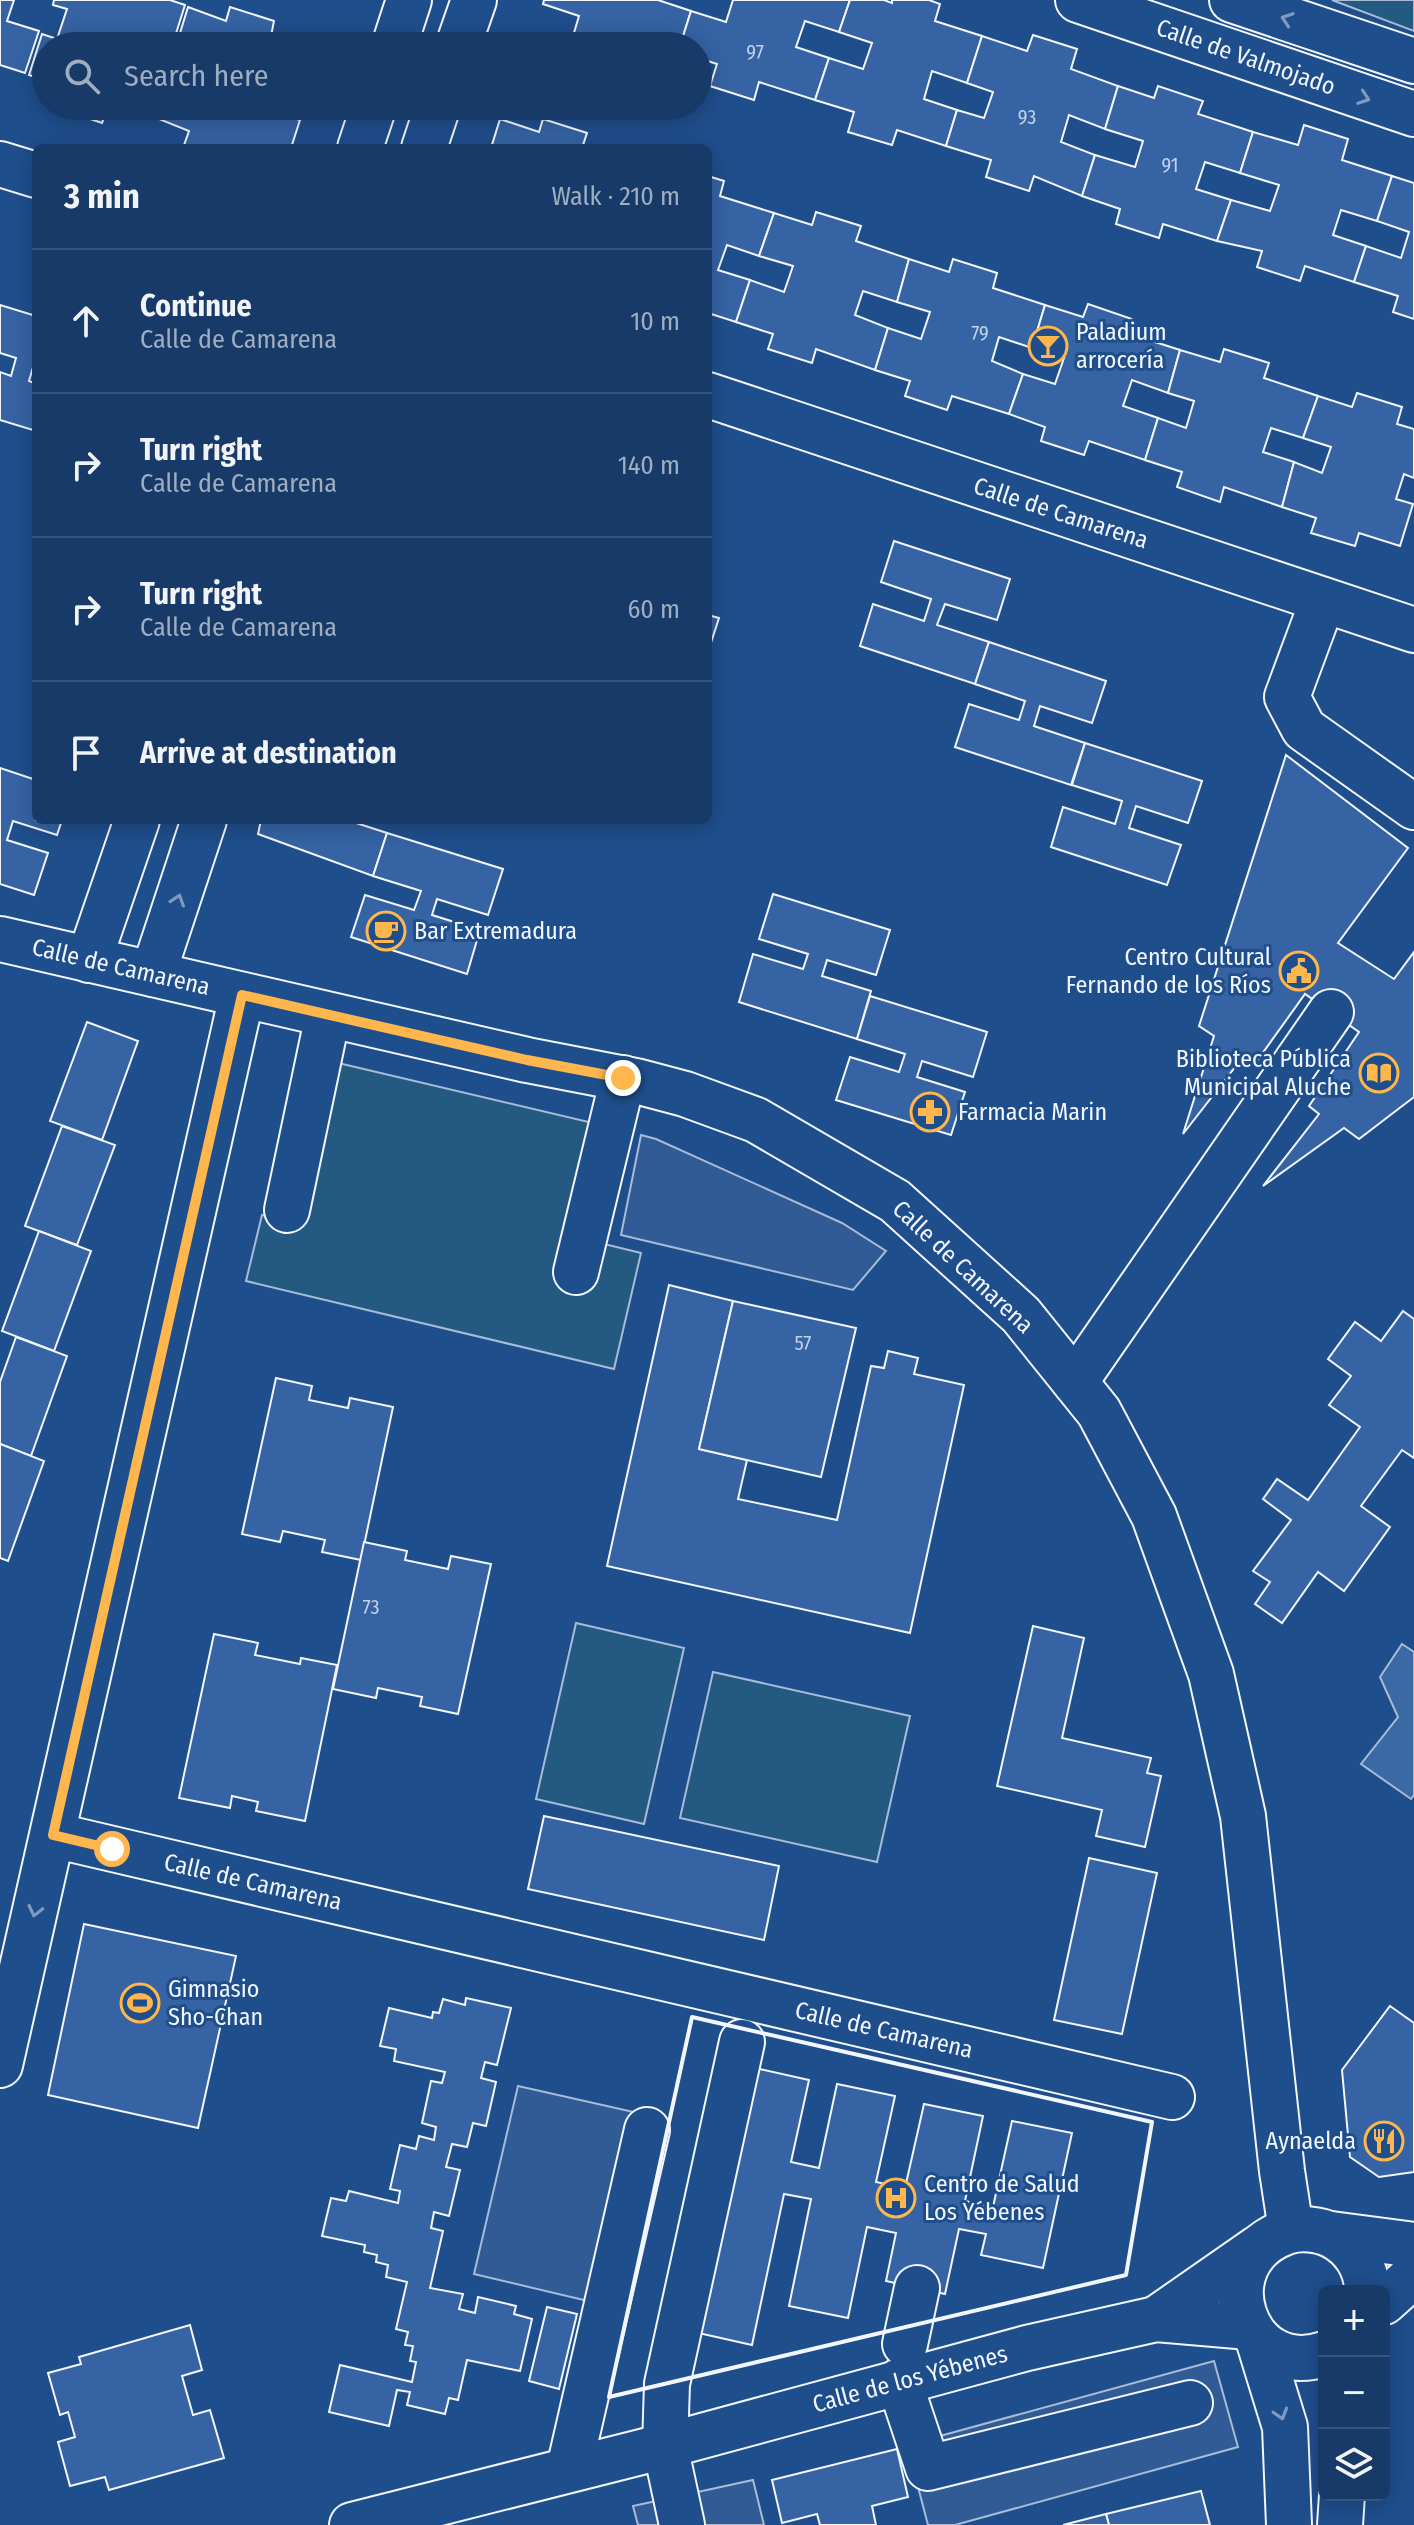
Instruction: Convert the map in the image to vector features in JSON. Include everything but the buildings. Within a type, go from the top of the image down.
[{"type":"street","points":[[399,32],[409,0]]},
{"type":"street","points":[[463,32],[474,0]]},
{"type":"street","name":"Calle de Valmojado","points":[[1078,0],[1414,114]]},
{"type":"street","name":"Calle de Valmojado","points":[[1232,0],[1414,61]]},
{"type":"street","points":[[361,144],[369,120]]},
{"type":"street","points":[[425,144],[433,120]]},
{"type":"street","points":[[0,164],[32,174]]},
{"type":"street","name":"Calle de Camarena","points":[[712,396],[1414,630]]},
{"type":"street","points":[[1323,600],[1287,697],[1304,729],[1414,807]]},
{"type":"street","points":[[89,960],[136,824]]},
{"type":"street","points":[[153,974],[203,824]]},
{"type":"street","name":"Calle de Camarena","points":[[0,939],[527,1060],[623,1078],[685,1094],[756,1120],[895,1201],[1021,1315],[1099,1412],[1154,1516],[1211,1674],[1243,1816],[1282,2171],[1293,2238]]},
{"type":"street","name":"Calle de Camarena","points":[[242,995],[53,1835],[1172,2097]]},
{"type":"street","points":[[1075,1382],[1331,1012]]},
{"type":"street","points":[[287,1210],[328,1015]]},
{"type":"street","points":[[576,1272],[623,1078]]},
{"type":"street","points":[[0,2065],[53,1835]]},
{"type":"street","points":[[682,2525],[665,2446],[667,2384],[742,2042]]},
{"type":"street","points":[[569,2469],[647,2130]]},
{"type":"street","points":[[1289,2525],[1285,2427],[1254,2333],[1242,2312],[1241,2278],[1248,2262],[1293,2238],[1414,2245]]},
{"type":"street","points":[[1293,2238],[1348,2246],[1360,2262],[1367,2285]]},
{"type":"street","name":"Calle de los Yébenes","points":[[352,2525],[477,2510],[569,2469],[665,2446],[902,2363],[1027,2348],[1156,2319],[1293,2238]]},
{"type":"street","points":[[1390,2297],[1414,2275]]},
{"type":"street","points":[[917,2288],[902,2363],[928,2468],[1190,2403]]},
{"type":"street","name":"Calle de los Yébenes","points":[[1156,2319],[1254,2333]]},
{"type":"street","points":[[1254,2333],[1275,2351],[1294,2357],[1318,2356]]},
{"type":"street","points":[[1340,2525],[1342,2501]]},
{"type":"shaded area","points":[[1332,0],[1414,0],[1414,31]]},
{"type":"shaded area","points":[[334,1062],[593,1123],[600,1243],[641,1253],[614,1369],[246,1281],[262,1215],[299,1224]]},
{"type":"shaded area","points":[[641,1135],[842,1223],[886,1251],[853,1290],[621,1235]]},
{"type":"shaded area","points":[[576,1623],[684,1648],[644,1824],[536,1799]]},
{"type":"shaded area","points":[[1402,1644],[1414,1652],[1414,1795],[1411,1799],[1361,1764],[1398,1717],[1380,1677]]},
{"type":"shaded area","points":[[713,1672],[910,1716],[877,1862],[680,1818]]},
{"type":"shaded area","points":[[518,2086],[669,2120],[626,2310],[474,2274]]},
{"type":"shaded area","points":[[1214,2361],[1238,2447],[955,2525],[928,2525],[907,2445]]},
{"type":"shaded area","points":[[753,2480],[764,2525],[638,2525],[633,2506]]},
{"type":"wall","points":[[692,2017],[1152,2122],[1126,2275],[609,2397],[692,2017]]},
{"type":"place","name":"Paladium arrocería","points":[[1048,346]]},
{"type":"place","name":"Bar Extremadura","points":[[386,931]]},
{"type":"place","name":"Centro Cultural Fernando de los Ríos","points":[[1299,971]]},
{"type":"place","name":"Biblioteca Pública Municipal Aluche","points":[[1379,1073]]},
{"type":"place","name":"Farmacia Marin","points":[[930,1112]]},
{"type":"place","name":"Gimnasio Sho-Chan","points":[[140,2003]]},
{"type":"place","name":"Aynaelda","points":[[1384,2141]]},
{"type":"place","name":"Centro de Salud Los Yébenes","points":[[896,2198]]},
{"type":"route","points":[[112,1849],[53,1835],[242,995],[527,1060],[623,1078]]}]
